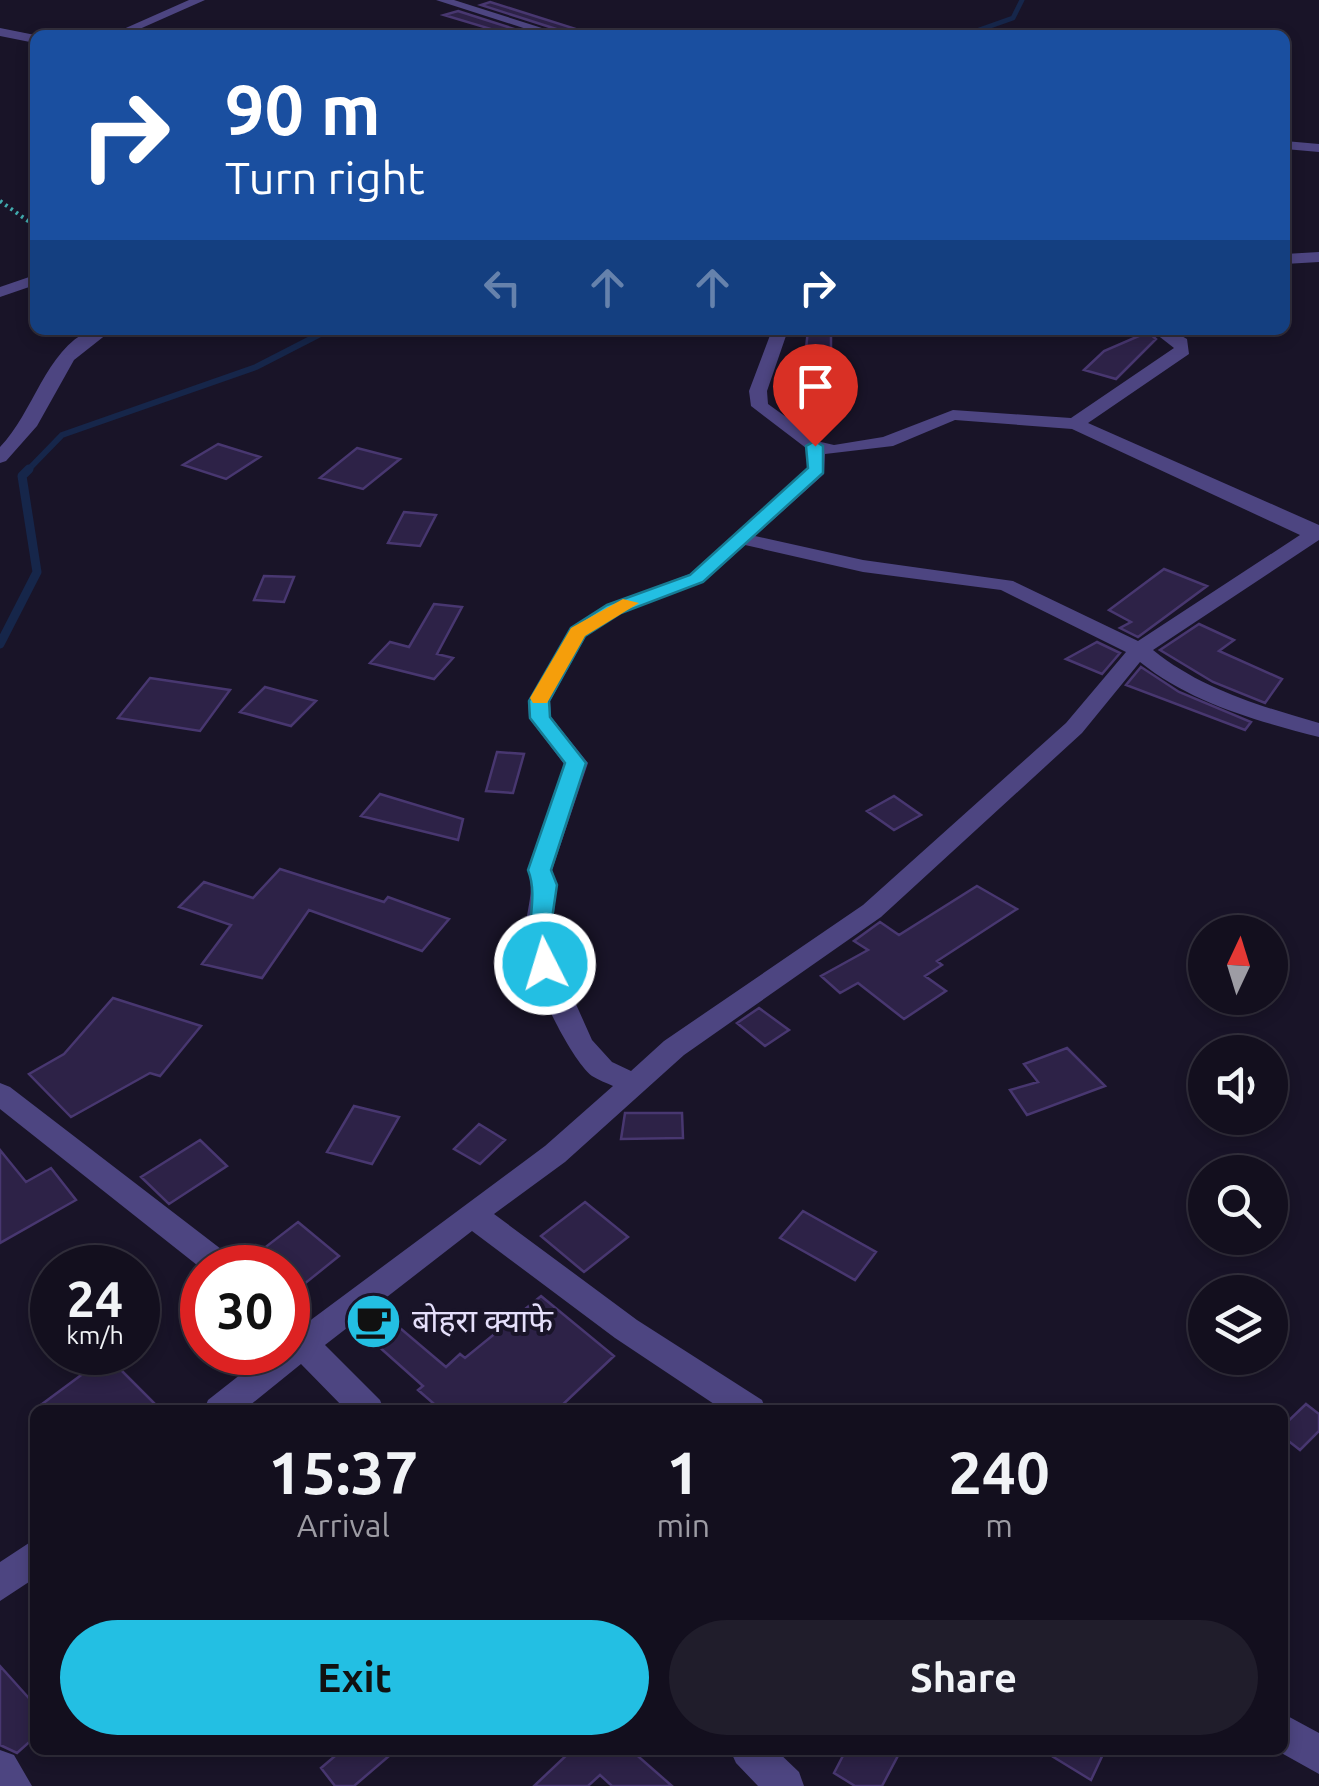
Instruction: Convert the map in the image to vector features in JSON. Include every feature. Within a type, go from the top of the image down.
[{"type":"street","points":[[135,30],[200,0]]},
{"type":"street","points":[[442,0],[541,30]]},
{"type":"street","points":[[0,32],[30,38]]},
{"type":"street","points":[[1290,145],[1319,148]]},
{"type":"street","points":[[1290,259],[1319,257]]},
{"type":"street","points":[[0,292],[30,282]]},
{"type":"street","points":[[0,457],[32,420],[61,365],[92,335]]},
{"type":"street","points":[[778,335],[758,391],[760,406],[815,446],[834,450],[887,442],[953,415],[1075,424],[1317,532]]},
{"type":"street","points":[[1075,424],[1183,350],[1181,342],[1168,335]]},
{"type":"street","points":[[634,1084],[602,1069],[581,1046],[538,939],[545,885],[540,870],[576,763],[540,718],[539,701],[578,632],[614,609],[697,578],[817,470],[815,446]]},
{"type":"street","points":[[310,1328],[555,1154],[674,1048],[872,911],[1074,728],[1139,650],[1317,532]]},
{"type":"street","points":[[744,539],[862,566],[1006,585],[1139,650],[1174,679],[1250,711],[1319,730]]},
{"type":"street","points":[[0,1094],[194,1245]]},
{"type":"street","points":[[473,1215],[626,1330],[742,1405]]},
{"type":"street","points":[[310,1353],[363,1405]]},
{"type":"street","points":[[225,1405],[256,1375]]},
{"type":"street","points":[[0,1584],[30,1560]]},
{"type":"street","points":[[1288,1736],[1319,1755]]},
{"type":"street","points":[[754,1755],[786,1786]]},
{"type":"street","points":[[0,1769],[14,1786]]},
{"type":"path","points":[[0,201],[30,223]]},
{"type":"building","points":[[490,2],[576,30],[559,30],[481,5]]},
{"type":"building","points":[[458,11],[517,30],[494,30],[444,15]]},
{"type":"building","points":[[807,335],[831,335],[831,377],[803,376]]},
{"type":"building","points":[[1141,335],[1156,339],[1116,379],[1084,370],[1104,351]]},
{"type":"building","points":[[218,444],[260,457],[226,479],[183,465]]},
{"type":"building","points":[[357,448],[400,459],[363,489],[320,478]]},
{"type":"building","points":[[404,512],[436,515],[420,546],[388,543]]},
{"type":"building","points":[[1164,569],[1207,586],[1138,637],[1120,628],[1131,622],[1109,610]]},
{"type":"building","points":[[264,576],[294,577],[284,602],[254,600]]},
{"type":"building","points":[[434,604],[462,607],[437,654],[453,658],[434,679],[370,663],[390,642],[409,647]]},
{"type":"building","points":[[1199,624],[1234,640],[1219,651],[1282,679],[1265,703],[1213,682],[1160,650]]},
{"type":"building","points":[[1097,642],[1120,653],[1102,674],[1066,659]]},
{"type":"building","points":[[1141,667],[1179,692],[1251,722],[1245,730],[1126,685]]},
{"type":"building","points":[[150,678],[230,690],[200,731],[118,718]]},
{"type":"building","points":[[265,687],[316,701],[291,726],[240,712]]},
{"type":"building","points":[[497,752],[524,754],[513,793],[486,791]]},
{"type":"building","points":[[380,794],[463,819],[458,840],[361,816]]},
{"type":"building","points":[[894,796],[921,815],[894,830],[867,811]]},
{"type":"building","points":[[280,869],[384,902],[388,897],[449,919],[422,951],[309,910],[262,978],[202,964],[231,925],[179,907],[204,882],[253,898]]},
{"type":"building","points":[[977,886],[1017,909],[937,961],[942,965],[925,976],[946,991],[904,1019],[858,983],[840,993],[821,976],[868,950],[854,941],[880,922],[899,935]]},
{"type":"building","points":[[113,998],[201,1026],[160,1076],[150,1073],[71,1117],[29,1074],[64,1054]]},
{"type":"building","points":[[759,1008],[789,1030],[765,1046],[737,1023]]},
{"type":"building","points":[[1067,1048],[1105,1086],[1027,1115],[1010,1090],[1038,1082],[1024,1064]]},
{"type":"building","points":[[354,1106],[399,1117],[372,1164],[327,1152]]},
{"type":"building","points":[[625,1113],[682,1113],[683,1138],[621,1139]]},
{"type":"building","points":[[479,1124],[505,1140],[480,1164],[454,1149]]},
{"type":"building","points":[[200,1140],[227,1166],[169,1204],[141,1177]]},
{"type":"building","points":[[0,1150],[26,1182],[51,1168],[76,1200],[0,1243]]},
{"type":"building","points":[[585,1202],[628,1237],[584,1272],[541,1236]]},
{"type":"building","points":[[803,1211],[876,1252],[855,1280],[780,1238]]},
{"type":"building","points":[[298,1222],[339,1256],[310,1279],[310,1245],[268,1245]]},
{"type":"building","points":[[541,1296],[614,1356],[562,1405],[435,1405],[418,1390],[423,1386],[358,1328],[380,1311],[446,1367],[460,1354],[465,1358]]},
{"type":"building","points":[[81,1375],[126,1375],[156,1405],[41,1405]]},
{"type":"building","points":[[1306,1404],[1319,1414],[1319,1431],[1300,1450],[1288,1441],[1288,1421]]},
{"type":"building","points":[[0,1666],[30,1699],[30,1741],[17,1753],[0,1745]]},
{"type":"building","points":[[336,1755],[390,1755],[354,1786],[335,1786],[321,1768]]},
{"type":"building","points":[[567,1755],[637,1755],[672,1786],[612,1786],[600,1775],[588,1786],[534,1786]]},
{"type":"building","points":[[843,1755],[898,1755],[882,1786],[855,1786],[834,1773]]},
{"type":"building","points":[[1050,1755],[1103,1755],[1091,1780]]},
{"type":"waterway","points":[[979,30],[1013,18],[1022,0]]},
{"type":"waterway","points":[[27,471],[62,435],[256,367],[318,335]]},
{"type":"waterway","points":[[0,644],[37,572],[22,476],[27,471]]},
{"type":"slow traffic","points":[[540,698],[578,632],[630,603]]},
{"type":"place","name":"बोहरा क्याफे","points":[[373,1321]]},
{"type":"route","points":[[545,964],[538,939],[545,885],[540,870],[576,763],[540,718],[539,701],[578,632],[614,609],[697,578],[817,470],[815,446]]}]
